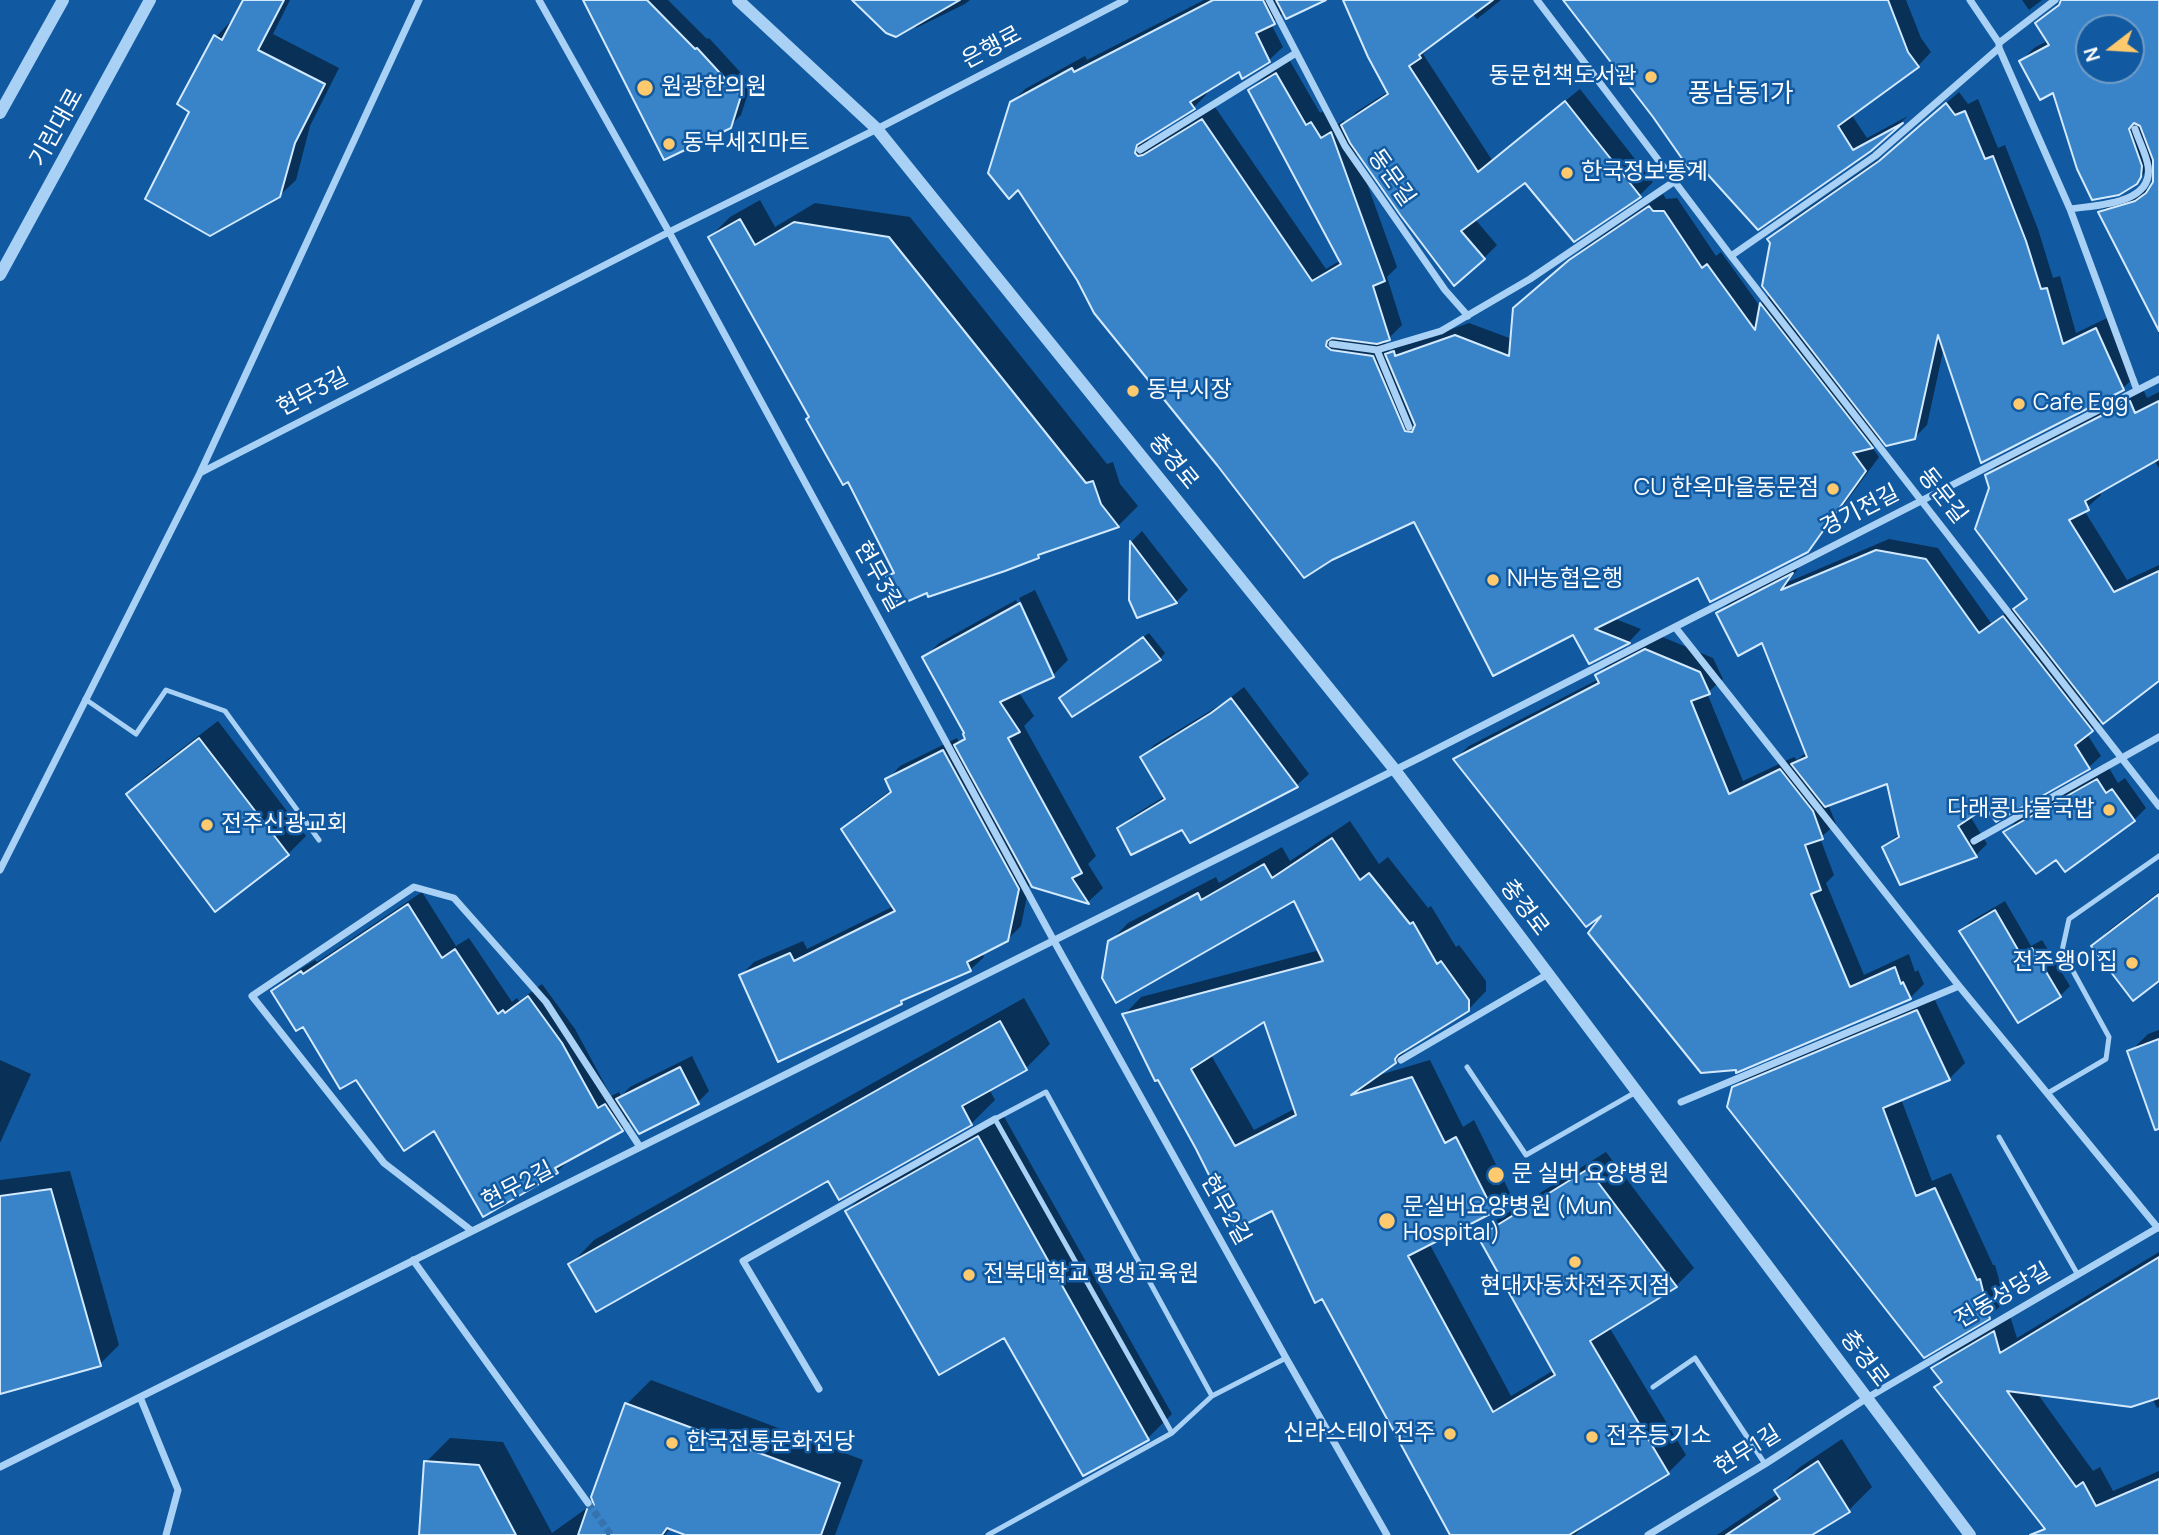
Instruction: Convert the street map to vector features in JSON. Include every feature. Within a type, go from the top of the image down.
[{"type":"street","points":[[0,113],[63,0]]},
{"type":"street","name":"기린대로","points":[[0,275],[150,0]]},
{"type":"street","points":[[0,870],[200,473],[419,0]]},
{"type":"street","name":"현무3길","points":[[538,0],[669,232],[1054,940]]},
{"type":"street","name":"충경로","points":[[738,0],[877,130],[1395,770],[1970,1535]]},
{"type":"street","name":"은행로","points":[[877,130],[1125,0]]},
{"type":"street","name":"동문길","points":[[1269,0],[1345,146],[1445,289],[1468,316]]},
{"type":"street","name":"동문길","points":[[1536,0],[1921,502],[2159,806]]},
{"type":"street","points":[[1970,0],[1999,45],[2070,209],[2137,390]]},
{"type":"street","points":[[1731,256],[1875,156],[1999,45],[2055,0]]},
{"type":"street","points":[[1140,150],[1296,53]]},
{"type":"street","points":[[2070,209],[2120,201],[2145,186],[2148,166],[2135,129]]},
{"type":"street","name":"현무3길","points":[[200,473],[669,232],[877,130]]},
{"type":"street","points":[[1332,344],[1377,349],[1441,331],[1530,279],[1675,181]]},
{"type":"street","points":[[1377,349],[1409,427]]},
{"type":"street","name":"경기전길","points":[[1395,770],[2159,379]]},
{"type":"street","points":[[1675,627],[1959,986],[1681,1102]]},
{"type":"street","points":[[1974,841],[2159,737]]},
{"type":"street","name":"현무2길","points":[[0,1467],[1395,770]]},
{"type":"street","points":[[472,1231],[384,1163],[252,996],[414,887],[454,898],[547,1002],[640,1147]]},
{"type":"street","name":"현무2길","points":[[1054,940],[1387,1535]]},
{"type":"street","points":[[1401,1060],[1548,974]]},
{"type":"street","name":"전동성당길","points":[[1867,1398],[2159,1227],[1959,986]]},
{"type":"street","points":[[819,1389],[743,1261],[995,1119]]},
{"type":"street","points":[[413,1260],[588,1503]]},
{"type":"street","points":[[140,1397],[178,1490],[166,1535]]},
{"type":"street","name":"현무1길","points":[[1648,1535],[1867,1398]]},
{"type":"lane","points":[[85,699],[135,734],[166,690],[225,711],[319,839]]},
{"type":"lane","points":[[2048,1093],[2106,1059],[2109,1037],[2062,951],[2069,919],[2159,856]]},
{"type":"lane","points":[[1467,1067],[1526,1155],[1636,1092]]},
{"type":"lane","points":[[1172,1433],[995,1119],[1046,1092],[1212,1396]]},
{"type":"lane","points":[[1999,1137],[2078,1275]]},
{"type":"lane","points":[[988,1535],[1172,1433],[1212,1396],[1286,1358]]},
{"type":"lane","points":[[1653,1387],[1695,1358],[1765,1464]]},
{"type":"building","points":[[243,0],[284,0],[258,50],[325,84],[295,143],[280,197],[210,236],[145,199],[189,112],[177,104],[214,35],[222,40]]},
{"type":"building","points":[[583,0],[647,0],[695,49],[697,48],[741,96],[731,128],[664,160]]},
{"type":"building","points":[[852,0],[960,0],[896,37],[886,33]]},
{"type":"building","points":[[1213,0],[1263,0],[1275,24],[1256,33],[1270,62],[1242,79],[1239,72],[1190,102],[1195,109],[1137,145],[1135,153],[1138,156],[1143,155],[1202,119],[1312,281],[1341,264],[1248,90],[1276,73],[1306,125],[1311,122],[1321,138],[1331,132],[1385,281],[1373,286],[1390,340],[1377,344],[1332,338],[1327,341],[1326,346],[1331,350],[1373,356],[1405,431],[1412,432],[1415,425],[1385,354],[1394,351],[1395,356],[1455,335],[1509,356],[1513,308],[1569,260],[1649,206],[1653,211],[1664,211],[1702,268],[1707,264],[1755,330],[1760,303],[1873,448],[1853,453],[1866,471],[1808,552],[1710,602],[1698,578],[1595,629],[1630,643],[1589,664],[1573,635],[1493,676],[1414,522],[1332,560],[1304,578],[1094,313],[1077,280],[1018,190],[1009,199],[988,173],[1010,102],[1072,68],[1074,72]]},
{"type":"building","points":[[1276,0],[1326,0],[1286,19]]},
{"type":"building","points":[[1343,0],[1493,0],[1419,55],[1421,58],[1409,66],[1478,172],[1565,101],[1641,197],[1574,242],[1525,183],[1461,231],[1485,259],[1454,286],[1401,216],[1350,143],[1341,125],[1388,94]]},
{"type":"building","points":[[1563,0],[1888,0],[1908,52],[1919,67],[1838,126],[1853,150],[1903,123],[1871,151],[1758,230],[1700,166],[1692,173],[1653,117]]},
{"type":"building","points":[[2061,0],[2159,0],[2159,331],[2098,212],[2135,201],[2146,193],[2153,182],[2153,160],[2140,126],[2134,123],[2129,129],[2142,166],[2137,184],[2119,195],[2092,200],[2077,169],[2053,93],[2040,100],[2019,61],[2049,45],[2035,23],[2059,5]]},
{"type":"building","points":[[1946,103],[1955,115],[1965,111],[1985,159],[1993,156],[2026,241],[2041,289],[2047,288],[2063,344],[2096,328],[2124,390],[1981,463],[1938,335],[1915,439],[1886,446],[1762,286],[1770,243],[1767,239],[1879,161]]},
{"type":"building","points":[[740,219],[755,245],[794,222],[889,237],[1086,483],[1093,481],[1101,504],[1119,527],[1038,555],[1039,558],[1005,571],[928,597],[927,593],[899,605],[886,576],[894,573],[848,482],[843,485],[806,419],[809,417],[708,237]]},
{"type":"building","points":[[2130,401],[2135,413],[2159,401],[2159,459],[2085,501],[2089,510],[2069,520],[2114,592],[2159,571],[2159,681],[2103,724],[2013,609],[2027,599],[1975,529],[1989,488],[1985,475]]},
{"type":"building","points":[[1130,541],[1177,603],[1137,618],[1129,600]]},
{"type":"building","points":[[1876,550],[1926,559],[1979,633],[2003,616],[2093,731],[2075,745],[2090,769],[1996,822],[1985,808],[1958,826],[1977,857],[1900,885],[1882,847],[1899,837],[1887,784],[1825,807],[1791,764],[1807,757],[1762,643],[1738,656],[1716,613],[1793,573],[1781,590]]},
{"type":"building","points":[[1020,603],[1054,677],[1000,702],[1020,732],[1008,738],[1082,873],[1072,878],[1089,904],[1032,887],[954,745],[965,739],[964,733],[922,657]]},
{"type":"building","points":[[1143,637],[1161,660],[1072,717],[1059,698]]},
{"type":"building","points":[[1645,649],[1700,672],[1710,694],[1691,701],[1729,794],[1780,769],[1813,811],[1823,839],[1805,845],[1821,890],[1811,894],[1850,987],[1895,967],[1901,984],[1903,982],[1911,999],[1736,1073],[1736,1070],[1701,1073],[1588,933],[1601,916],[1586,927],[1453,759],[1599,683],[1595,675]]},
{"type":"building","points":[[1231,698],[1298,787],[1190,843],[1182,830],[1131,855],[1117,828],[1165,799],[1140,757]]},
{"type":"building","name":"전주신광교회","points":[[199,738],[289,855],[215,912],[126,794]]},
{"type":"building","points":[[943,750],[1019,889],[1008,941],[967,962],[971,971],[901,1001],[902,1004],[778,1062],[739,975],[790,953],[794,961],[895,911],[841,829],[891,792],[885,779]]},
{"type":"building","points":[[2097,779],[2106,793],[2112,789],[2135,821],[2065,872],[2056,860],[2036,874],[2003,832]]},
{"type":"building","points":[[1332,838],[1360,880],[1369,873],[1410,924],[1413,922],[1437,964],[1441,961],[1469,1000],[1469,1011],[1398,1055],[1396,1063],[1351,1095],[1412,1077],[1445,1143],[1456,1137],[1494,1212],[1408,1256],[1493,1412],[1555,1375],[1478,1237],[1588,1169],[1677,1287],[1590,1341],[1669,1474],[1569,1535],[1450,1535],[1322,1299],[1315,1303],[1272,1211],[1236,1229],[1196,1149],[1158,1080],[1155,1081],[1122,1014],[1323,961],[1294,901],[1116,1003],[1102,978],[1108,941],[1198,893],[1201,900],[1264,864],[1272,878]],"holes":[[[1264,1022],[1296,1115],[1235,1146],[1191,1069]]]},
{"type":"building","name":"전주왱이집","points":[[2159,894],[2159,981],[2133,1001],[2091,946]]},
{"type":"building","points":[[408,904],[442,958],[455,949],[498,1014],[503,1010],[505,1013],[528,996],[562,1043],[598,1108],[605,1104],[623,1131],[555,1168],[558,1173],[483,1217],[434,1131],[404,1151],[356,1080],[340,1089],[303,1027],[296,1031],[271,991],[301,971],[303,974]]},
{"type":"building","points":[[1995,910],[2021,955],[2032,948],[2061,997],[2018,1023],[1959,931]]},
{"type":"building","points":[[1917,1010],[1950,1080],[1883,1108],[1916,1196],[1935,1188],[1977,1280],[1980,1279],[1990,1319],[1924,1358],[1727,1107],[1732,1087]]},
{"type":"building","points":[[1000,1021],[1027,1070],[962,1106],[972,1125],[839,1200],[828,1181],[596,1312],[568,1264]]},
{"type":"building","points":[[2159,1039],[2159,1129],[2155,1130],[2127,1051]]},
{"type":"building","points":[[680,1067],[699,1104],[639,1134],[616,1099]]},
{"type":"building","name":"전북대학교 평생교육원","points":[[978,1136],[1149,1440],[1083,1476],[1004,1338],[939,1375],[845,1211]]},
{"type":"building","points":[[51,1189],[101,1366],[0,1394],[0,1196]]},
{"type":"building","points":[[2159,1257],[2159,1398],[2131,1407],[2007,1391],[2076,1487],[2083,1482],[2096,1506],[2159,1479],[2159,1535],[2030,1535],[2045,1529],[1934,1387],[1942,1382],[1931,1368],[1994,1331],[2000,1353]]},
{"type":"building","name":"한국전통문화전당","points":[[625,1403],[840,1483],[821,1535],[685,1535],[667,1528],[662,1535],[578,1535],[587,1509],[594,1505],[591,1497]]},
{"type":"building","points":[[424,1461],[479,1465],[516,1535],[419,1535]]},
{"type":"building","points":[[1818,1461],[1850,1512],[1812,1535],[1726,1535],[1780,1499],[1774,1490]]},
{"type":"tunnel","points":[[588,1503],[611,1535]]},
{"type":"place","name":"동문헌책도서관","points":[[1651,77]]},
{"type":"place","name":"원광한의원","points":[[645,88]]},
{"type":"place","name":"동부세진마트","points":[[669,144]]},
{"type":"place","name":"한국정보통계","points":[[1567,173]]},
{"type":"place","name":"동부시장","points":[[1133,391]]},
{"type":"place","name":"Cafe Egg","points":[[2019,404]]},
{"type":"place","name":"CU 한옥마을동문점","points":[[1833,489]]},
{"type":"place","name":"NH농협은행","points":[[1493,580]]},
{"type":"place","name":"다래콩나물국밥","points":[[2109,810]]},
{"type":"place","name":"전주신광교회","points":[[207,825]]},
{"type":"place","name":"전주왱이집","points":[[2132,963]]},
{"type":"place","name":"문 실버 요양병원","points":[[1496,1175]]},
{"type":"place","name":"문실버요양병원 (Mun Hospital)","points":[[1387,1221]]},
{"type":"place","name":"현대자동차전주지점","points":[[1575,1262]]},
{"type":"place","name":"전북대학교 평생교육원","points":[[969,1275]]},
{"type":"place","name":"신라스테이 전주","points":[[1450,1434]]},
{"type":"place","name":"전주등기소","points":[[1592,1437]]},
{"type":"place","name":"한국전통문화전당","points":[[672,1443]]},
{"type":"district","name":"풍남동1가","points":[[1741,95]]}]
